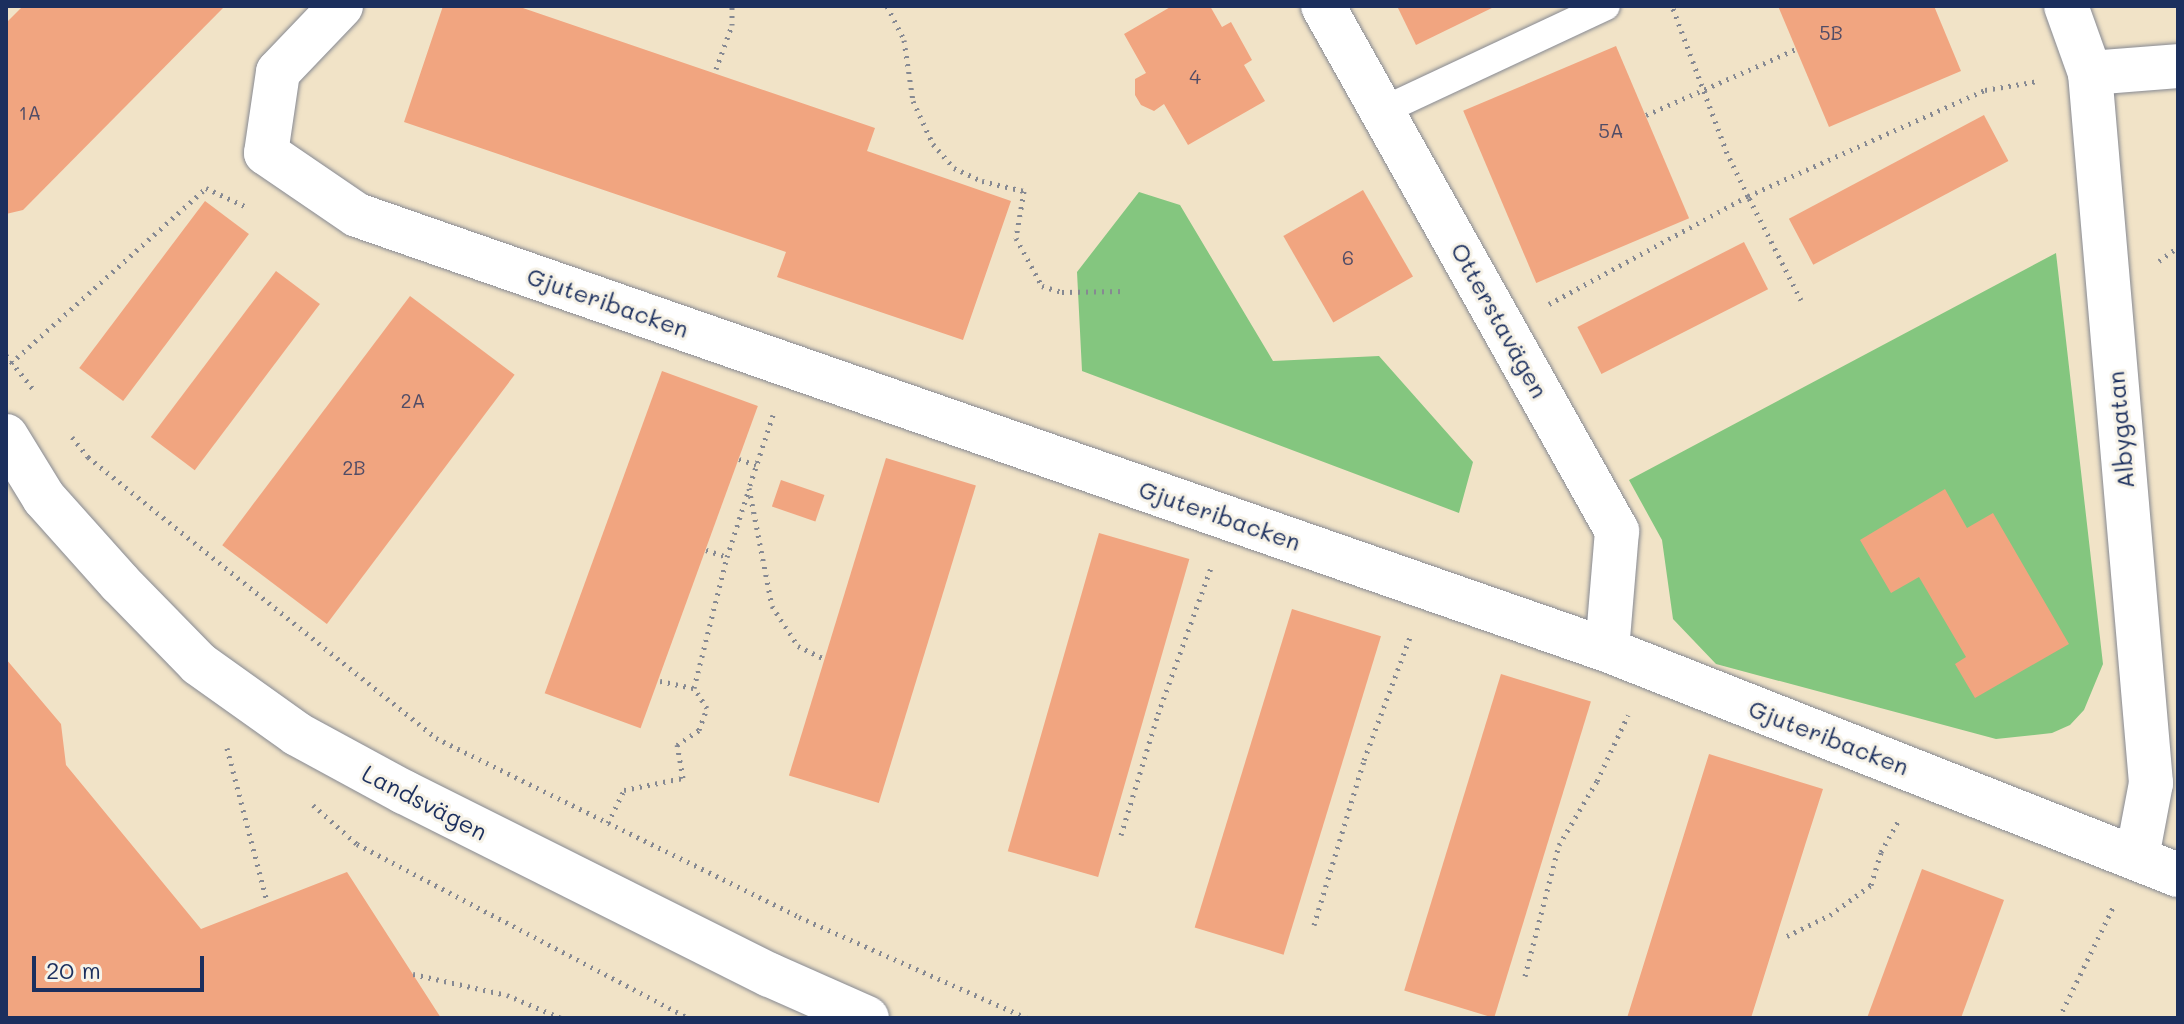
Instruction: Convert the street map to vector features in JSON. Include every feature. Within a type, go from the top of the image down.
[{"type":"street","name":"Gjuteribacken","points":[[341,6],[278,72],[266,153],[357,215],[1607,650],[2128,875],[2178,875]]},
{"type":"street","name":"Otterstavägen","points":[[1323,6],[1617,531],[1607,650]]},
{"type":"street","name":"Albygatan","points":[[2066,6],[2090,73],[2151,783],[2128,875]]},
{"type":"street","points":[[2090,73],[2178,66]]},
{"type":"street","name":"Landsvägen","points":[[6,436],[44,498],[120,583],[199,664],[297,734],[404,792],[770,975],[867,1018]]},
{"type":"street","name":"Landsvägen","points":[[6,477],[44,498]]},
{"type":"lane","points":[[1382,111],[1606,6]]},
{"type":"path","points":[[716,69],[732,25],[732,6]]},
{"type":"path","points":[[887,6],[904,40],[913,101],[933,144],[954,168],[982,181],[1024,191],[1016,238],[1042,286],[1062,292],[1126,291]]},
{"type":"path","points":[[1672,6],[1748,196],[1801,300]]},
{"type":"path","points":[[1646,115],[1796,49]]},
{"type":"path","points":[[1504,328],[1748,196],[1985,90],[2090,73]]},
{"type":"path","points":[[11,363],[206,188],[258,212]]},
{"type":"path","points":[[2148,269],[2178,247]]},
{"type":"path","points":[[6,355],[40,398]]},
{"type":"path","points":[[694,688],[727,557],[779,401]]},
{"type":"path","points":[[69,433],[88,457],[436,738],[799,917],[1027,1018]]},
{"type":"path","points":[[739,459],[756,465]]},
{"type":"path","points":[[749,488],[772,606],[798,646],[823,658]]},
{"type":"path","points":[[706,550],[727,557]]},
{"type":"path","points":[[1121,835],[1158,714],[1215,557]]},
{"type":"path","points":[[1314,925],[1364,760],[1414,629]]},
{"type":"path","points":[[608,823],[624,790],[683,778],[677,745],[699,730],[707,708],[694,688],[660,681]]},
{"type":"path","points":[[1525,976],[1559,845],[1597,781],[1632,707]]},
{"type":"path","points":[[224,739],[267,902]]},
{"type":"path","points":[[1787,936],[1830,915],[1871,885],[1881,852],[1900,817]]},
{"type":"path","points":[[2059,1018],[2128,875]]},
{"type":"path","points":[[413,974],[507,995],[561,1018]]},
{"type":"green space","points":[[1139,192],[1180,205],[1273,361],[1379,356],[1473,462],[1459,513],[1082,371],[1077,272]]},
{"type":"green space","points":[[2056,253],[2103,664],[2084,710],[2070,725],[2052,733],[1996,739],[1716,664],[1673,619],[1662,540],[1629,480]]},
{"type":"building","points":[[23,6],[225,6],[23,210],[6,214],[6,23]]},
{"type":"building","points":[[443,6],[517,6],[875,128],[867,151],[1011,201],[963,340],[777,277],[786,252],[404,122]]},
{"type":"building","points":[[1172,6],[1210,6],[1222,27],[1231,22],[1252,60],[1244,65],[1265,101],[1188,145],[1164,104],[1154,111],[1141,105],[1135,95],[1135,79],[1146,73],[1124,34]]},
{"type":"building","points":[[1397,6],[1496,6],[1416,45]]},
{"type":"building","points":[[1778,6],[1934,6],[1961,71],[1829,127]]},
{"type":"building","points":[[1616,46],[1689,218],[1536,283],[1463,111]]},
{"type":"building","points":[[1984,115],[2008,161],[1813,265],[1789,219]]},
{"type":"building","points":[[1363,190],[1413,277],[1333,323],[1283,236]]},
{"type":"building","points":[[205,201],[249,234],[123,401],[79,368]]},
{"type":"building","points":[[1744,242],[1768,289],[1601,374],[1577,327]]},
{"type":"building","points":[[276,271],[320,304],[195,470],[151,437]]},
{"type":"building","points":[[410,296],[515,375],[327,624],[222,545]]},
{"type":"building","points":[[662,371],[758,406],[641,728],[545,693]]},
{"type":"building","points":[[886,458],[976,485],[879,803],[789,775]]},
{"type":"building","points":[[781,480],[824,495],[815,521],[772,506]]},
{"type":"building","points":[[1945,489],[1967,528],[1993,513],[2069,644],[1975,698],[1955,664],[1966,657],[1919,577],[1891,593],[1860,540]]},
{"type":"building","points":[[1099,533],[1189,559],[1098,877],[1008,851]]},
{"type":"building","points":[[1292,609],[1381,636],[1284,955],[1195,927]]},
{"type":"building","points":[[6,659],[61,724],[66,765],[201,929],[347,872],[441,1018],[6,1018]]},
{"type":"building","points":[[1501,674],[1591,701],[1494,1018],[1404,991]]},
{"type":"building","points":[[1709,754],[1823,789],[1751,1018],[1627,1018]]},
{"type":"building","points":[[1922,869],[2004,900],[1961,1018],[1867,1018]]}]
